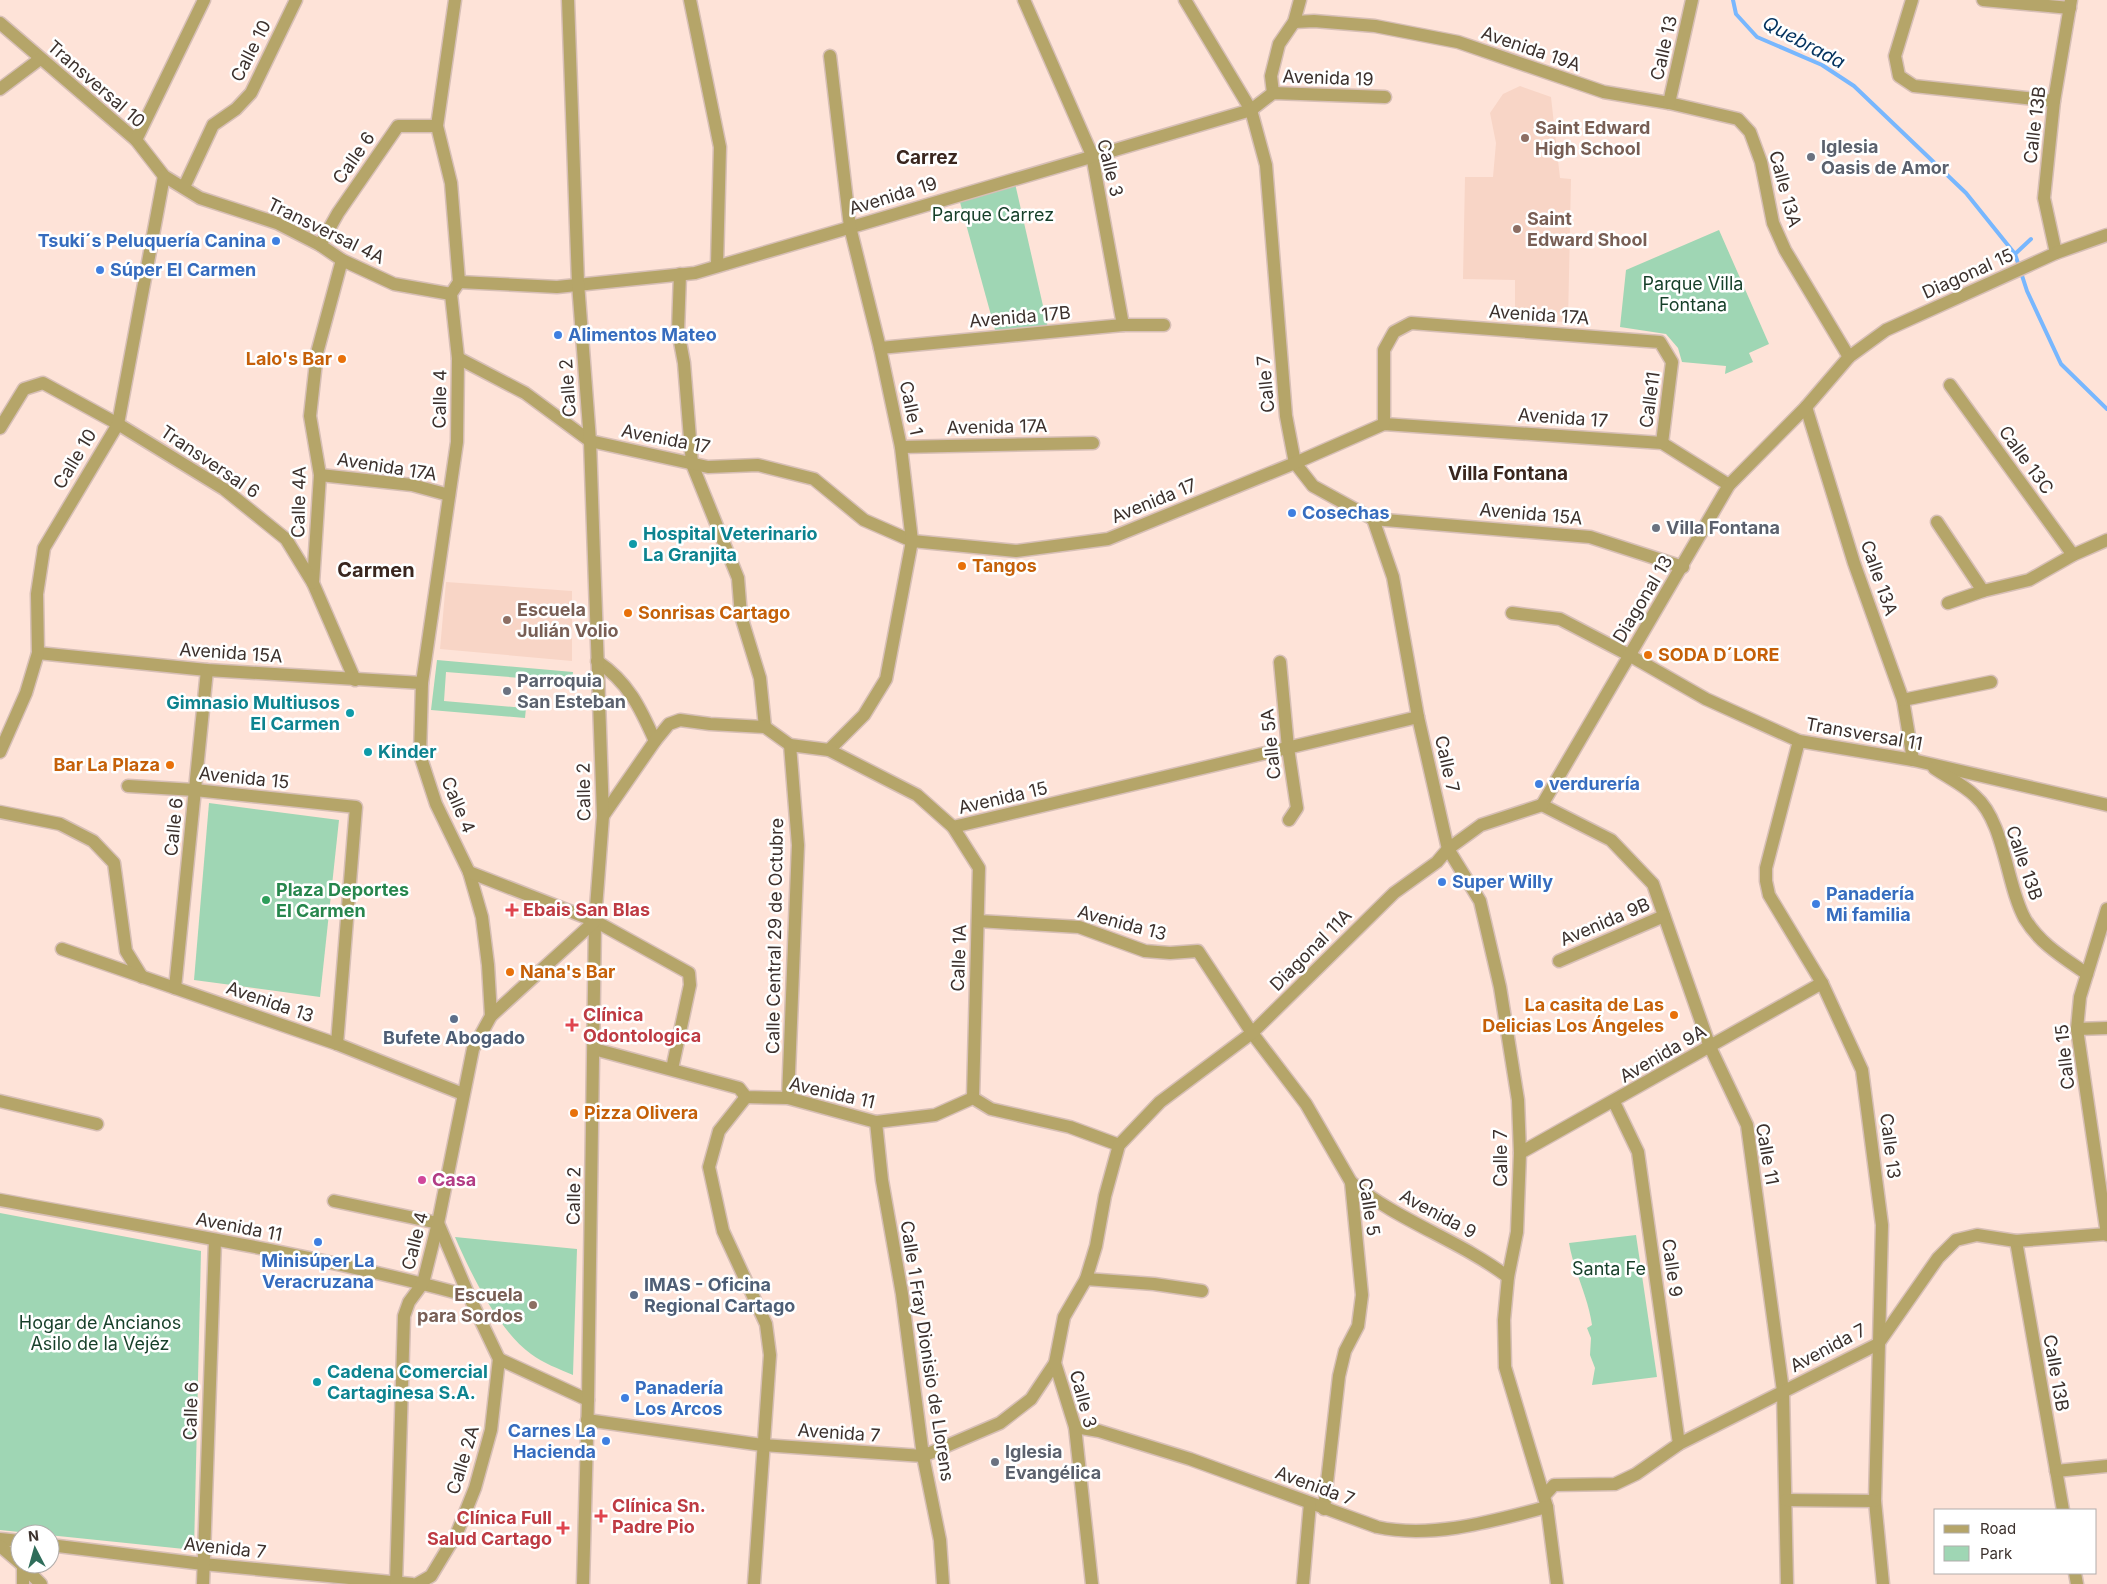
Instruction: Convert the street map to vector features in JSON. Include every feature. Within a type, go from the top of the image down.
[{"type":"street","points":[[136,140],[204,0]]},
{"type":"street","name":"Calle 10","points":[[184,187],[213,125],[236,109],[251,94],[296,0]]},
{"type":"street","points":[[451,294],[459,282],[451,183],[436,126],[456,0]]},
{"type":"street","name":"Calle 2","points":[[568,0],[578,283],[590,441],[603,816],[595,921],[588,1400],[583,1584]]},
{"type":"street","points":[[690,0],[720,147],[718,265]]},
{"type":"street","name":"Calle 3","points":[[1024,0],[1092,155],[1123,325]]},
{"type":"street","name":"Calle 7","points":[[1185,0],[1252,110],[1266,165],[1286,416],[1295,463],[1313,486],[1373,519],[1392,577],[1418,718],[1448,849],[1480,900],[1500,987],[1518,1100],[1520,1153],[1517,1232],[1508,1277],[1504,1320],[1505,1367],[1545,1501],[1557,1584]]},
{"type":"street","points":[[1273,93],[1272,76],[1279,44],[1294,22],[1300,0]]},
{"type":"street","name":"Calle 13","points":[[1669,103],[1692,0]]},
{"type":"street","points":[[1912,0],[1895,56],[1899,76],[1914,86],[2054,101]]},
{"type":"street","points":[[1983,0],[2071,4]]},
{"type":"street","name":"Calle 13B","points":[[2056,253],[2044,198],[2054,101],[2071,4]]},
{"type":"street","name":"Avenida 19A","points":[[1294,22],[1314,21],[1376,26],[1458,42],[1604,92],[1669,103],[1738,119],[1750,132]]},
{"type":"street","name":"Transversal 10","points":[[0,22],[136,140],[164,176]]},
{"type":"street","name":"Calle 1","points":[[829,750],[864,715],[886,678],[912,541],[901,447],[880,348],[850,227],[830,56]]},
{"type":"street","points":[[0,89],[40,58]]},
{"type":"street","name":"Avenida 19","points":[[459,282],[557,287],[578,283],[695,273],[1092,155],[1252,110],[1273,93],[1385,97]]},
{"type":"street","name":"Calle 6","points":[[320,245],[338,213],[398,126],[436,126]]},
{"type":"street","name":"Calle 13A","points":[[1750,132],[1761,162],[1773,222],[1785,250],[1848,356]]},
{"type":"street","name":"Calle 10","points":[[0,752],[26,693],[38,653],[37,594],[44,548],[118,424],[164,176]]},
{"type":"street","name":"Transversal 4A","points":[[164,176],[200,198],[277,223],[320,245],[342,260],[394,284],[451,294]]},
{"type":"street","name":"Diagonal 15","points":[[1848,356],[1886,330],[2056,253],[2107,235]]},
{"type":"street","name":"Calle 4A","points":[[342,260],[317,353],[310,416],[320,475],[313,583],[355,680]]},
{"type":"street","points":[[603,816],[654,741],[669,724],[680,720],[710,724],[765,727],[760,678],[741,616],[738,578],[692,464],[684,363],[678,331],[680,274]]},
{"type":"street","name":"Calle 4","points":[[396,1584],[404,1316],[409,1302],[423,1284],[438,1223],[472,1049],[491,1016],[488,965],[482,917],[469,872],[436,804],[420,755],[422,683],[457,442],[458,358],[451,294]]},
{"type":"street","name":"Avenida 17A","points":[[1384,424],[1384,350],[1394,332],[1411,324],[1660,342],[1672,362]]},
{"type":"street","name":"Avenida 17B","points":[[880,348],[1123,325],[1164,325]]},
{"type":"street","name":"Diagonal 13","points":[[1542,805],[1729,485],[1806,407],[1848,356]]},
{"type":"street","points":[[458,358],[525,393],[590,441]]},
{"type":"street","name":"Calle11","points":[[1662,443],[1672,362]]},
{"type":"street","points":[[0,428],[24,388],[43,383],[118,424]]},
{"type":"street","name":"Calle 13C","points":[[1950,385],[2073,555]]},
{"type":"street","name":"Calle 13A","points":[[1806,407],[1854,563],[1903,700],[1913,760]]},
{"type":"street","name":"Transversal 6","points":[[118,424],[224,488],[286,539],[313,583]]},
{"type":"street","name":"Avenida 17","points":[[590,441],[708,467],[758,465],[814,479],[864,520],[912,541],[1016,551],[1108,539],[1295,463],[1384,424],[1662,443],[1729,485]]},
{"type":"street","name":"Avenida 17A","points":[[901,447],[1093,443]]},
{"type":"street","name":"Avenida 17A","points":[[320,475],[412,485],[449,495]]},
{"type":"street","name":"Avenida 15A","points":[[1373,519],[1590,537],[1682,567]]},
{"type":"street","points":[[1937,522],[1982,591]]},
{"type":"street","points":[[1948,603],[1982,591],[2028,580],[2073,555],[2107,540]]},
{"type":"street","points":[[1512,613],[1560,619],[1630,655]]},
{"type":"street","name":"Avenida 15A","points":[[38,653],[207,670],[422,683]]},
{"type":"street","name":"Transversal 11","points":[[1630,655],[1706,699],[1799,741],[1913,760],[2107,806]]},
{"type":"street","points":[[597,661],[616,674],[627,688],[644,716],[654,741]]},
{"type":"street","name":"Calle 5A","points":[[1280,662],[1288,748],[1297,808],[1289,820]]},
{"type":"street","name":"Calle 6","points":[[175,988],[207,670]]},
{"type":"street","points":[[1903,700],[1991,682]]},
{"type":"street","name":"Avenida 15","points":[[765,727],[790,745],[829,750],[917,795],[953,828],[1418,718]]},
{"type":"street","name":"Calle 13","points":[[1799,741],[1766,868],[1766,882],[1769,895],[1822,984],[1862,1070],[1882,1224],[1875,1500],[1883,1584]]},
{"type":"street","name":"Calle Central 29 de Octubre","points":[[788,1098],[798,845],[790,745]]},
{"type":"street","name":"Calle 13B","points":[[1928,764],[1976,796],[1987,812],[1997,834],[2024,918],[2047,946],[2087,974]]},
{"type":"street","name":"Avenida 15","points":[[128,786],[195,790],[356,808],[337,1044]]},
{"type":"street","name":"Diagonal 11A","points":[[1119,1145],[1160,1102],[1252,1033],[1394,893],[1437,862],[1448,849],[1481,826],[1542,805]]},
{"type":"street","name":"Calle 11","points":[[1542,805],[1611,840],[1653,884],[1710,1047],[1747,1125],[1784,1391],[1787,1584]]},
{"type":"street","points":[[0,812],[60,824],[93,841],[114,863],[126,951],[142,977]]},
{"type":"street","name":"Calle 1A","points":[[953,828],[979,868],[973,1098]]},
{"type":"street","points":[[469,872],[595,921],[689,973],[690,985],[672,1069]]},
{"type":"street","name":"Calle 15","points":[[2107,909],[2080,997],[2077,1029],[2107,1234]]},
{"type":"street","name":"Avenida 9B","points":[[1559,961],[1664,916]]},
{"type":"street","points":[[491,1016],[595,921]]},
{"type":"street","name":"Avenida 13","points":[[978,921],[1079,927],[1145,950],[1170,953],[1198,951]]},
{"type":"street","points":[[581,934],[592,936],[595,943]]},
{"type":"street","name":"Avenida 13","points":[[62,949],[337,1044],[463,1094]]},
{"type":"street","name":"Calle 5","points":[[1198,951],[1252,1033],[1306,1104],[1351,1182],[1362,1295],[1358,1326],[1345,1351],[1339,1376],[1324,1509]]},
{"type":"street","name":"Avenida 9A","points":[[1520,1153],[1822,984]]},
{"type":"street","points":[[2077,1029],[2107,1028]]},
{"type":"street","points":[[594,1049],[739,1088],[746,1097],[719,1131],[710,1167],[723,1231],[766,1324],[770,1355],[762,1445],[754,1584]]},
{"type":"street","name":"Avenida 11","points":[[746,1097],[788,1098],[876,1122],[935,1115],[973,1098]]},
{"type":"street","points":[[973,1098],[991,1108],[1070,1126],[1119,1145]]},
{"type":"street","points":[[0,1101],[97,1124]]},
{"type":"street","name":"Calle 9","points":[[1614,1102],[1638,1152],[1679,1444]]},
{"type":"street","name":"Calle 1 Fray Dionisio de Llorens","points":[[876,1122],[882,1180],[902,1294],[923,1456],[940,1540],[943,1584]]},
{"type":"street","name":"Calle 3","points":[[1092,1584],[1075,1427],[1055,1363],[1064,1317],[1086,1279],[1096,1246],[1105,1196],[1119,1145]]},
{"type":"street","name":"Avenida 9","points":[[1351,1182],[1369,1197],[1482,1257],[1508,1277]]},
{"type":"street","name":"Avenida 11","points":[[0,1200],[215,1240],[423,1284],[469,1296]]},
{"type":"street","points":[[334,1200],[438,1223],[469,1296],[500,1359],[588,1400]]},
{"type":"street","name":"Avenida 7","points":[[1075,1427],[1099,1431],[1190,1459],[1377,1527],[1400,1532],[1486,1523],[1545,1501],[1554,1485],[1615,1484],[1636,1474],[1679,1444],[1878,1344],[1938,1258],[1956,1240],[1977,1235],[2016,1241],[2107,1234]]},
{"type":"street","name":"Calle 6","points":[[203,1584],[215,1240]]},
{"type":"street","name":"Calle 13B","points":[[2016,1241],[2063,1509]]},
{"type":"street","points":[[1086,1279],[1154,1284],[1202,1291]]},
{"type":"street","name":"Calle 2A","points":[[417,1584],[431,1576],[457,1533],[474,1488],[491,1430],[500,1359]]},
{"type":"street","name":"Avenida 7","points":[[587,1420],[762,1445],[923,1456],[1000,1423],[1031,1399],[1055,1363]]},
{"type":"street","points":[[2056,1471],[2107,1466]]},
{"type":"street","points":[[1786,1500],[1875,1500]]},
{"type":"street","points":[[1303,1584],[1310,1503]]},
{"type":"street","points":[[0,1546],[10,1555]]},
{"type":"street","name":"Avenida 7","points":[[60,1546],[203,1564],[396,1584]]},
{"type":"street","points":[[30,1574],[40,1584]]},
{"type":"street","points":[[396,1584],[412,1584]]},
{"type":"shaded area","name":"Saint Edward Shool","points":[[1520,86],[1551,97],[1560,178],[1571,179],[1568,322],[1515,320],[1515,280],[1463,279],[1465,177],[1493,177],[1496,143],[1490,113],[1503,94]]},
{"type":"shaded area","name":"Escuela Julián Volio","points":[[446,582],[572,591],[572,661],[440,649]]},
{"type":"green space","name":"Parque Carrez","points":[[1014,179],[1049,332],[997,337],[958,195]]},
{"type":"green space","name":"Parque Villa Fontana","points":[[1719,230],[1769,344],[1749,353],[1753,362],[1725,374],[1726,366],[1682,362],[1678,348],[1666,334],[1620,327],[1626,270]]},
{"type":"green space","points":[[437,660],[573,672],[572,682],[446,672],[444,701],[526,708],[525,718],[431,710]]},
{"type":"green space","name":"Plaza Deportes El Carmen","points":[[209,803],[339,820],[320,997],[194,980]]},
{"type":"green space","name":"Hogar de Ancianos Asilo de la Vejéz","points":[[0,1213],[201,1251],[194,1550],[60,1536],[60,1524],[10,1524],[10,1531],[0,1530]]},
{"type":"green space","name":"Santa Fe","points":[[1636,1235],[1657,1377],[1592,1385],[1595,1368],[1590,1355],[1591,1338],[1587,1328],[1592,1325],[1569,1243]]},
{"type":"green space","name":"Escuela para Sordos","points":[[455,1237],[577,1249],[573,1375],[551,1366],[531,1354],[507,1331],[477,1284]]},
{"type":"waterway","name":"Quebrada","points":[[1733,0],[1736,14],[1757,37],[1822,65],[1854,86],[1966,193],[2015,254]]},
{"type":"waterway","points":[[2031,239],[2015,254],[2027,291],[2061,364],[2107,409]]},
{"type":"place","name":"Saint Edward High School","points":[[1525,138]]},
{"type":"place","name":"Iglesia Oasis de Amor","points":[[1811,157]]},
{"type":"place","name":"Saint Edward Shool","points":[[1517,229]]},
{"type":"place","name":"Tsuki´s Peluquería Canina","points":[[276,241]]},
{"type":"place","name":"Súper El Carmen","points":[[100,270]]},
{"type":"place","name":"Alimentos Mateo","points":[[558,335]]},
{"type":"place","name":"Lalo's Bar","points":[[342,359]]},
{"type":"place","name":"Cosechas","points":[[1292,513]]},
{"type":"place","name":"Villa Fontana","points":[[1656,528]]},
{"type":"place","name":"Hospital Veterinario La Granjita","points":[[633,544]]},
{"type":"place","name":"Tangos","points":[[962,566]]},
{"type":"place","name":"Sonrisas Cartago","points":[[628,613]]},
{"type":"place","name":"Escuela Julián Volio","points":[[507,620]]},
{"type":"place","name":"SODA D´LORE","points":[[1648,655]]},
{"type":"place","name":"Parroquia San Esteban","points":[[507,691]]},
{"type":"place","name":"Gimnasio Multiusos El Carmen","points":[[350,713]]},
{"type":"place","name":"Kinder","points":[[368,752]]},
{"type":"place","name":"Bar La Plaza","points":[[170,765]]},
{"type":"place","name":"verdurería","points":[[1539,784]]},
{"type":"place","name":"Super Willy","points":[[1442,882]]},
{"type":"place","name":"Plaza Deportes El Carmen","points":[[266,900]]},
{"type":"place","name":"Panadería Mi familia","points":[[1816,904]]},
{"type":"place","name":"Ebais San Blas","points":[[512,910]]},
{"type":"place","name":"Nana's Bar","points":[[510,972]]},
{"type":"place","name":"La casita de Las Delicias Los Ángeles","points":[[1674,1015]]},
{"type":"place","name":"Bufete Abogado","points":[[454,1019]]},
{"type":"place","name":"Clínica Odontologica","points":[[572,1025]]},
{"type":"place","name":"Pizza Olivera","points":[[574,1113]]},
{"type":"place","name":"Casa","points":[[422,1180]]},
{"type":"place","name":"Minisúper La Veracruzana","points":[[318,1242]]},
{"type":"place","name":"IMAS - Oficina Regional Cartago","points":[[634,1295]]},
{"type":"place","name":"Escuela para Sordos","points":[[533,1305]]},
{"type":"place","name":"Cadena Comercial Cartaginesa S.A.","points":[[317,1382]]},
{"type":"place","name":"Panadería Los Arcos","points":[[625,1398]]},
{"type":"place","name":"Carnes La Hacienda","points":[[606,1441]]},
{"type":"place","name":"Iglesia Evangélica","points":[[995,1462]]},
{"type":"place","name":"Clínica Sn. Padre Pio","points":[[601,1516]]},
{"type":"place","name":"Clínica Full Salud Cartago","points":[[563,1528]]},
{"type":"district","name":"Carrez","points":[[927,157]]},
{"type":"district","name":"Villa Fontana","points":[[1508,473]]},
{"type":"district","name":"Carmen","points":[[376,570]]}]
